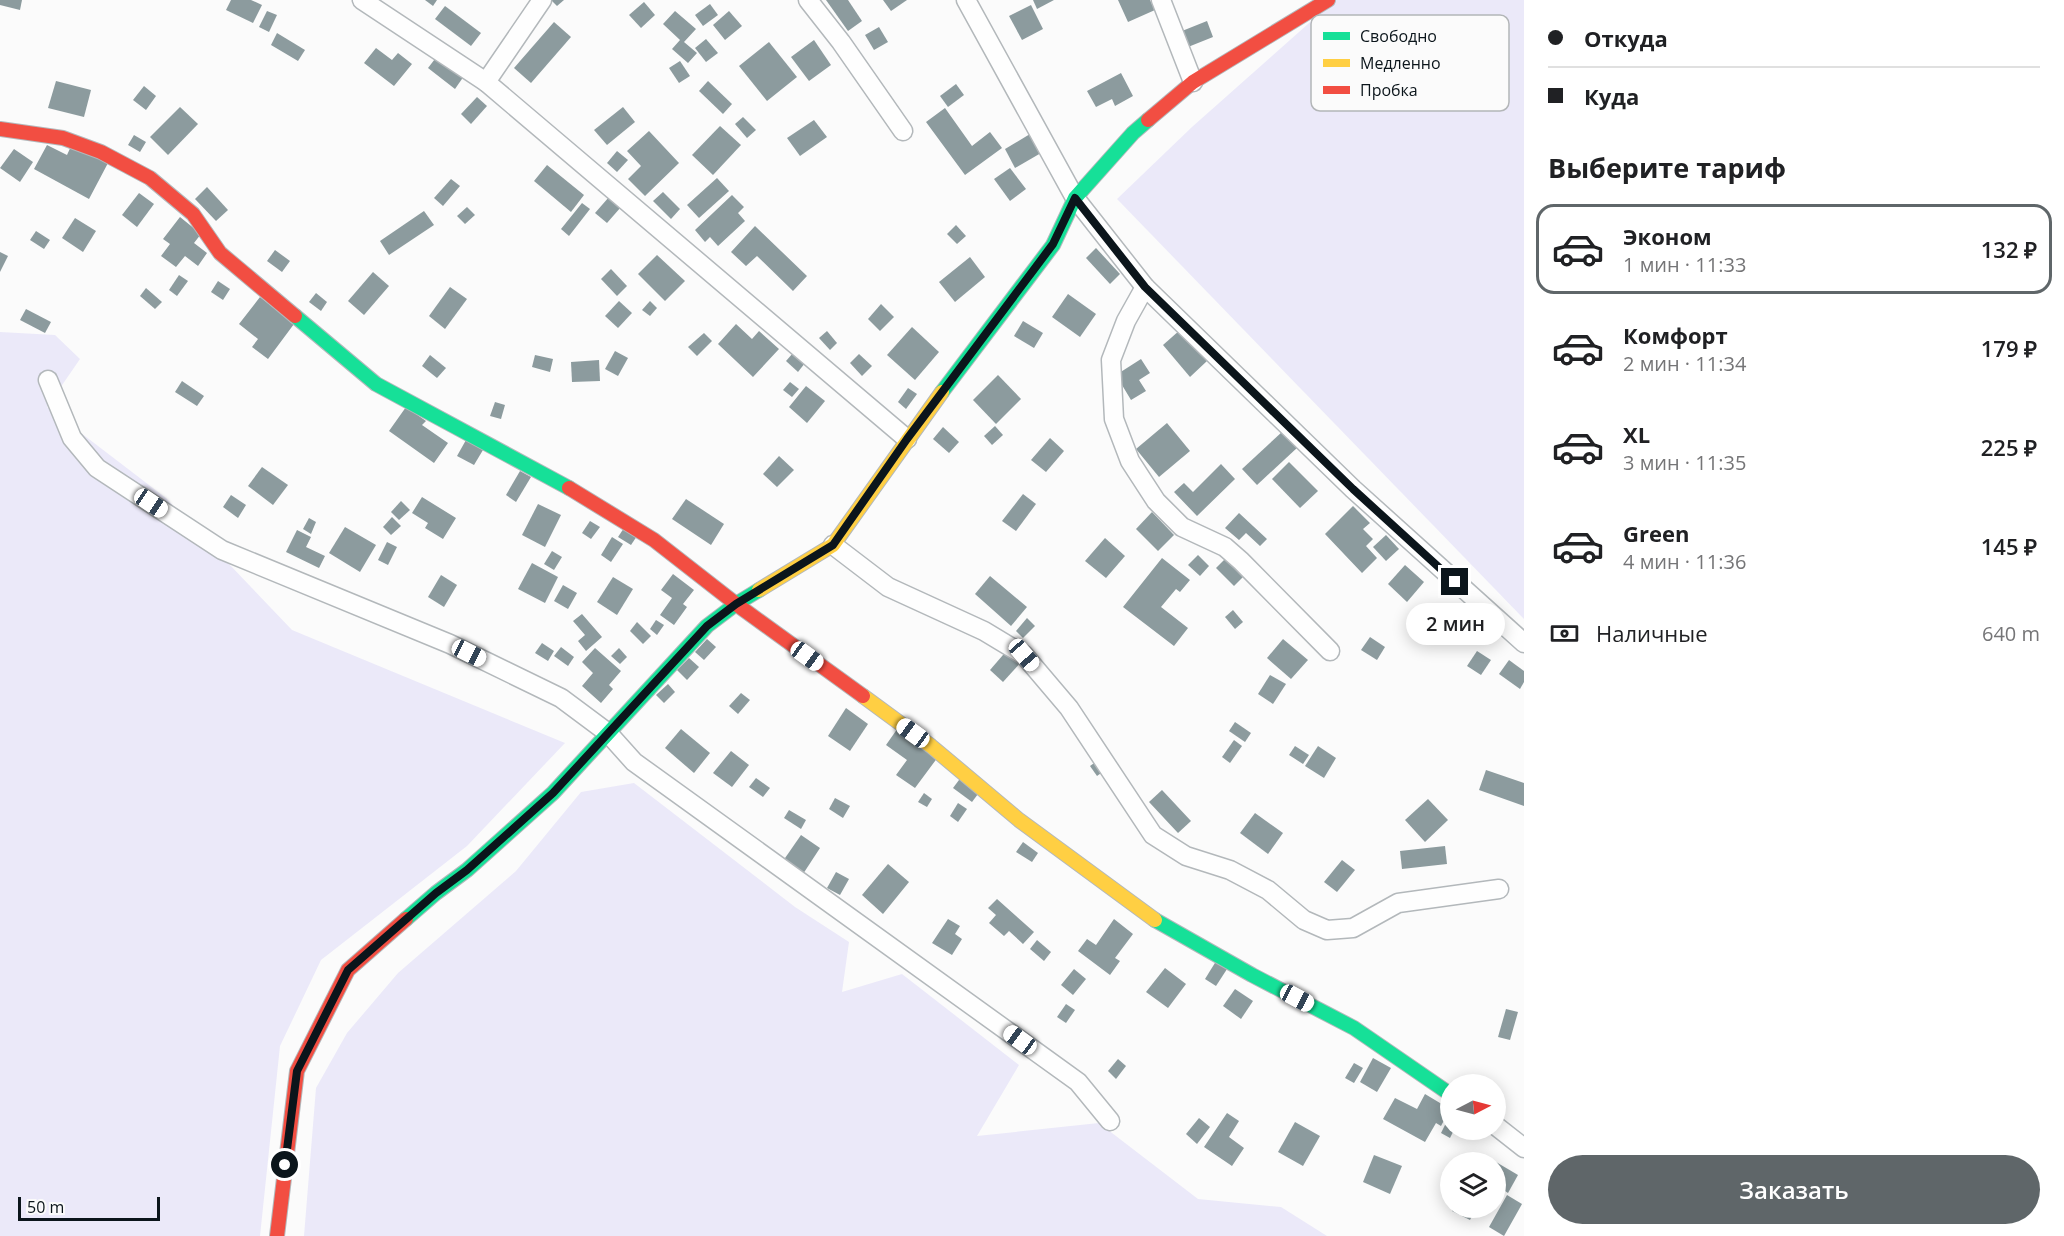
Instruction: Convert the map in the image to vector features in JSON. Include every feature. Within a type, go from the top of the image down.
[{"type":"street","points":[[362,0],[486,82],[907,439]]},
{"type":"street","points":[[486,82],[542,0]]},
{"type":"street","points":[[808,0],[841,42],[903,131]]},
{"type":"street","points":[[966,0],[1075,198],[1145,287],[1353,489],[1524,644]]},
{"type":"street","points":[[1161,0],[1193,82]]},
{"type":"street","points":[[277,1236],[297,1071],[348,970],[436,893],[467,870],[553,793],[707,626],[736,604],[833,545],[907,439],[1053,244],[1075,198],[1133,133],[1193,82],[1328,0]]},
{"type":"street","points":[[0,129],[63,138],[101,152],[150,178],[193,214],[219,253],[376,384],[577,492],[654,540],[736,604],[931,746],[1019,820],[1149,916],[1252,975],[1354,1028],[1440,1087]]},
{"type":"street","points":[[1145,287],[1126,321],[1111,360],[1114,419],[1130,461],[1156,501],[1182,527],[1225,547],[1330,651]]},
{"type":"street","points":[[48,380],[72,438],[97,468],[222,550],[450,644],[561,698],[608,734],[634,762],[1078,1082],[1110,1120]]},
{"type":"street","points":[[833,545],[888,587],[984,631],[1024,655],[1069,708],[1153,835],[1186,856],[1230,870],[1268,890],[1304,920],[1327,930],[1353,928],[1398,903],[1499,889]]},
{"type":"street","points":[[1506,1134],[1524,1148]]},
{"type":"shaded area","points":[[1335,0],[1524,0],[1524,619],[1117,199],[1192,127],[1311,21],[1311,111],[1509,111],[1509,15],[1318,15]]},
{"type":"shaded area","points":[[0,332],[55,335],[80,359],[47,407],[166,498],[292,630],[565,743],[467,846],[321,960],[280,1046],[260,1236],[0,1236]]},
{"type":"shaded area","points":[[634,783],[795,907],[849,942],[842,992],[902,974],[1019,1065],[977,1136],[1099,1123],[1198,1199],[1281,1207],[1327,1236],[304,1236],[316,1088],[347,1033],[398,973],[516,871],[581,792]]},
{"type":"building","points":[[0,0],[22,0],[20,10],[0,5]]},
{"type":"building","points":[[231,0],[251,0],[262,5],[253,23],[226,10]]},
{"type":"building","points":[[425,0],[437,0],[433,6]]},
{"type":"building","points":[[551,0],[564,0],[557,6]]},
{"type":"building","points":[[826,0],[848,0],[862,21],[848,31]]},
{"type":"building","points":[[883,0],[907,0],[891,11]]},
{"type":"building","points":[[1033,0],[1054,0],[1037,9]]},
{"type":"building","points":[[1118,0],[1150,0],[1155,10],[1128,22]]},
{"type":"building","points":[[644,2],[655,15],[641,28],[629,15]]},
{"type":"building","points":[[710,4],[718,15],[703,26],[695,15]]},
{"type":"building","points":[[1031,5],[1043,29],[1022,40],[1009,16]]},
{"type":"building","points":[[445,6],[481,33],[471,46],[435,19]]},
{"type":"building","points":[[267,11],[277,15],[269,32],[259,27]]},
{"type":"building","points":[[675,11],[696,29],[684,42],[697,53],[688,63],[672,49],[680,40],[663,24]]},
{"type":"building","points":[[729,11],[742,26],[725,40],[713,25]]},
{"type":"building","points":[[1207,21],[1213,37],[1188,47],[1182,31]]},
{"type":"building","points":[[554,22],[571,37],[531,83],[514,68]]},
{"type":"building","points":[[879,27],[888,42],[874,50],[865,35]]},
{"type":"building","points":[[277,33],[305,50],[298,61],[271,45]]},
{"type":"building","points":[[706,39],[718,53],[706,62],[695,48]]},
{"type":"building","points":[[814,40],[831,65],[809,81],[791,57]]},
{"type":"building","points":[[769,42],[797,77],[767,101],[739,66]]},
{"type":"building","points":[[376,48],[392,60],[398,53],[412,64],[394,86],[364,63]]},
{"type":"building","points":[[438,55],[464,76],[455,89],[428,68]]},
{"type":"building","points":[[680,61],[690,76],[679,83],[669,68]]},
{"type":"building","points":[[1121,73],[1133,96],[1115,106],[1112,99],[1096,107],[1087,91]]},
{"type":"building","points":[[56,81],[91,90],[84,117],[48,108]]},
{"type":"building","points":[[708,81],[732,104],[723,114],[699,91]]},
{"type":"building","points":[[956,84],[964,95],[948,107],[940,96]]},
{"type":"building","points":[[144,86],[156,96],[146,110],[133,100]]},
{"type":"building","points":[[477,97],[487,106],[471,124],[461,114]]},
{"type":"building","points":[[180,107],[198,124],[168,155],[150,137]]},
{"type":"building","points":[[623,107],[635,122],[607,145],[594,130]]},
{"type":"building","points":[[945,108],[972,146],[990,132],[1002,148],[965,175],[926,122]]},
{"type":"building","points":[[743,117],[756,130],[747,138],[735,124]]},
{"type":"building","points":[[814,120],[827,137],[800,156],[787,138]]},
{"type":"building","points":[[720,126],[741,145],[713,175],[692,155]]},
{"type":"building","points":[[649,131],[679,163],[645,196],[628,179],[641,166],[627,151]]},
{"type":"building","points":[[1030,134],[1041,153],[1015,168],[1005,149]]},
{"type":"building","points":[[134,135],[146,142],[140,152],[128,145]]},
{"type":"building","points":[[72,144],[108,163],[89,199],[34,169],[47,145],[67,155]]},
{"type":"building","points":[[14,149],[33,162],[20,182],[0,168]]},
{"type":"building","points":[[617,151],[628,160],[617,172],[607,163]]},
{"type":"building","points":[[547,165],[584,195],[571,212],[534,181]]},
{"type":"building","points":[[1010,168],[1026,189],[1010,201],[994,179]]},
{"type":"building","points":[[717,178],[729,191],[699,218],[687,205]]},
{"type":"building","points":[[451,179],[460,186],[443,206],[434,198]]},
{"type":"building","points":[[207,187],[228,210],[216,221],[195,199]]},
{"type":"building","points":[[663,192],[680,209],[671,219],[653,201]]},
{"type":"building","points":[[139,193],[154,204],[137,227],[122,215]]},
{"type":"building","points":[[732,195],[744,207],[738,213],[745,221],[718,246],[710,237],[705,242],[695,230]]},
{"type":"building","points":[[609,197],[621,207],[607,223],[595,213]]},
{"type":"building","points":[[582,203],[590,209],[569,236],[561,229]]},
{"type":"building","points":[[467,207],[475,215],[465,224],[457,216]]},
{"type":"building","points":[[424,211],[434,225],[389,255],[380,241]]},
{"type":"building","points":[[180,217],[201,234],[194,243],[207,253],[198,266],[185,256],[176,267],[161,256],[170,244],[163,239]]},
{"type":"building","points":[[75,218],[96,231],[83,252],[62,238]]},
{"type":"building","points":[[956,225],[966,236],[957,244],[947,234]]},
{"type":"building","points":[[755,226],[807,276],[793,291],[757,256],[746,266],[731,252]]},
{"type":"building","points":[[36,231],[50,240],[44,249],[30,240]]},
{"type":"building","points":[[1096,248],[1120,274],[1110,284],[1086,258]]},
{"type":"building","points":[[275,250],[290,261],[282,272],[267,261]]},
{"type":"building","points":[[0,252],[8,256],[0,272]]},
{"type":"building","points":[[657,255],[685,281],[665,301],[638,274]]},
{"type":"building","points":[[970,257],[985,277],[955,302],[939,282]]},
{"type":"building","points":[[611,269],[627,286],[617,296],[601,279]]},
{"type":"building","points":[[373,272],[389,286],[364,315],[348,301]]},
{"type":"building","points":[[179,275],[188,281],[177,296],[169,290]]},
{"type":"building","points":[[218,281],[230,289],[223,300],[211,292]]},
{"type":"building","points":[[450,287],[467,299],[445,329],[429,316]]},
{"type":"building","points":[[146,288],[162,302],[155,309],[140,296]]},
{"type":"building","points":[[316,293],[327,302],[321,311],[309,302]]},
{"type":"building","points":[[1068,294],[1096,314],[1080,337],[1052,317]]},
{"type":"building","points":[[260,297],[294,324],[268,359],[252,347],[258,339],[239,324]]},
{"type":"building","points":[[619,301],[632,313],[618,328],[605,316]]},
{"type":"building","points":[[650,301],[657,308],[650,316],[642,310]]},
{"type":"building","points":[[881,304],[894,317],[880,331],[868,319]]},
{"type":"building","points":[[26,309],[51,322],[45,333],[20,320]]},
{"type":"building","points":[[1023,321],[1043,333],[1034,348],[1014,336]]},
{"type":"building","points":[[736,324],[752,339],[759,331],[779,349],[753,377],[718,344]]},
{"type":"building","points":[[912,327],[939,352],[915,380],[887,355]]},
{"type":"building","points":[[1180,330],[1207,361],[1190,377],[1163,345]]},
{"type":"building","points":[[827,331],[837,343],[830,350],[819,338]]},
{"type":"building","points":[[704,333],[712,341],[697,356],[688,347]]},
{"type":"building","points":[[615,351],[628,358],[618,376],[605,369]]},
{"type":"building","points":[[793,353],[805,363],[798,372],[786,361]]},
{"type":"building","points":[[859,354],[872,366],[862,376],[850,363]]},
{"type":"building","points":[[430,355],[446,368],[437,378],[422,366]]},
{"type":"building","points":[[535,355],[553,359],[550,372],[532,367]]},
{"type":"building","points":[[1141,359],[1150,373],[1139,380],[1146,391],[1131,400],[1116,375]]},
{"type":"building","points":[[599,360],[600,381],[572,382],[571,362]]},
{"type":"building","points":[[998,375],[1021,399],[996,424],[973,400]]},
{"type":"building","points":[[182,381],[204,396],[197,406],[175,392]]},
{"type":"building","points":[[790,382],[799,389],[792,397],[783,390]]},
{"type":"building","points":[[806,386],[825,401],[807,423],[789,407]]},
{"type":"building","points":[[908,388],[917,394],[906,409],[898,402]]},
{"type":"building","points":[[495,402],[505,405],[501,419],[490,416]]},
{"type":"building","points":[[406,407],[426,421],[422,425],[448,443],[434,463],[389,431]]},
{"type":"building","points":[[1167,423],[1190,451],[1159,477],[1136,449]]},
{"type":"building","points":[[995,426],[1003,435],[992,445],[984,436]]},
{"type":"building","points":[[943,427],[959,442],[949,453],[933,439]]},
{"type":"building","points":[[1283,431],[1298,447],[1257,485],[1242,469]]},
{"type":"building","points":[[1050,438],[1064,451],[1046,472],[1031,460]]},
{"type":"building","points":[[466,440],[483,450],[474,465],[457,456]]},
{"type":"building","points":[[779,456],[794,470],[777,487],[763,474]]},
{"type":"building","points":[[1289,462],[1318,491],[1300,508],[1272,479]]},
{"type":"building","points":[[1221,464],[1235,479],[1197,516],[1174,492],[1184,483],[1193,492]]},
{"type":"building","points":[[262,467],[288,485],[273,505],[248,486]]},
{"type":"building","points":[[520,471],[531,477],[516,502],[506,495]]},
{"type":"building","points":[[1023,494],[1036,504],[1016,531],[1002,521]]},
{"type":"building","points":[[231,495],[246,505],[238,518],[223,507]]},
{"type":"building","points":[[422,497],[456,518],[443,539],[425,528],[428,523],[412,513]]},
{"type":"building","points":[[686,499],[724,524],[711,545],[672,519]]},
{"type":"building","points":[[401,501],[410,510],[399,520],[391,512]]},
{"type":"building","points":[[538,504],[561,515],[545,547],[522,535]]},
{"type":"building","points":[[1353,506],[1370,523],[1363,529],[1373,539],[1366,546],[1377,558],[1362,573],[1325,534]]},
{"type":"building","points":[[1152,512],[1174,535],[1158,551],[1136,529]]},
{"type":"building","points":[[1239,513],[1267,539],[1260,546],[1246,533],[1239,540],[1225,528]]},
{"type":"building","points":[[392,517],[401,526],[391,535],[383,527]]},
{"type":"building","points":[[309,518],[316,522],[311,534],[303,529]]},
{"type":"building","points":[[590,521],[600,527],[591,539],[582,533]]},
{"type":"building","points":[[345,527],[376,545],[360,572],[329,553]]},
{"type":"building","points":[[624,528],[637,536],[631,545],[618,537]]},
{"type":"building","points":[[297,530],[311,537],[306,547],[325,556],[319,568],[286,552]]},
{"type":"building","points":[[1386,535],[1399,549],[1386,561],[1373,547]]},
{"type":"building","points":[[612,537],[623,544],[611,562],[601,555]]},
{"type":"building","points":[[1105,538],[1125,556],[1106,578],[1085,561]]},
{"type":"building","points":[[387,542],[397,547],[388,565],[378,560]]},
{"type":"building","points":[[552,551],[562,557],[554,570],[544,564]]},
{"type":"building","points":[[1198,555],[1209,566],[1200,576],[1188,565]]},
{"type":"building","points":[[1228,556],[1246,574],[1234,586],[1216,568]]},
{"type":"building","points":[[1162,558],[1190,580],[1180,592],[1176,589],[1161,607],[1188,628],[1174,646],[1123,607]]},
{"type":"building","points":[[532,563],[558,577],[545,603],[518,589]]},
{"type":"building","points":[[1405,565],[1424,582],[1407,602],[1388,584]]},
{"type":"building","points":[[673,574],[694,590],[683,604],[687,607],[674,625],[660,615],[672,598],[661,590]]},
{"type":"building","points":[[441,575],[457,585],[444,607],[428,597]]},
{"type":"building","points":[[990,576],[1027,607],[1011,626],[975,594]]},
{"type":"building","points":[[613,577],[633,589],[617,615],[597,602]]},
{"type":"building","points":[[563,585],[577,593],[568,609],[554,601]]},
{"type":"building","points":[[1447,605],[1467,625],[1454,639],[1433,619]]},
{"type":"building","points":[[1233,610],[1243,622],[1235,629],[1225,617]]},
{"type":"building","points":[[582,614],[602,637],[586,651],[578,641],[585,635],[573,621]]},
{"type":"building","points":[[1027,618],[1035,626],[1023,638],[1016,631]]},
{"type":"building","points":[[656,620],[664,625],[657,635],[650,629]]},
{"type":"building","points":[[637,622],[651,636],[643,644],[630,631]]},
{"type":"building","points":[[1370,637],[1385,647],[1377,660],[1361,650]]},
{"type":"building","points":[[707,639],[716,647],[704,660],[695,652]]},
{"type":"building","points":[[1283,639],[1308,660],[1291,679],[1267,658]]},
{"type":"building","points":[[542,643],[554,651],[548,661],[535,653]]},
{"type":"building","points":[[561,647],[574,657],[568,666],[554,656]]},
{"type":"building","points":[[595,648],[621,671],[609,685],[613,689],[601,703],[582,686],[593,673],[582,662]]},
{"type":"building","points":[[619,648],[627,657],[620,664],[611,656]]},
{"type":"building","points":[[1009,648],[1023,660],[1003,682],[990,670]]},
{"type":"building","points":[[1477,651],[1491,660],[1481,675],[1467,666]]},
{"type":"building","points":[[689,658],[699,667],[687,680],[677,670]]},
{"type":"building","points":[[1509,660],[1524,671],[1524,682],[1520,689],[1499,674]]},
{"type":"building","points":[[1270,675],[1286,684],[1273,704],[1258,694]]},
{"type":"building","points":[[668,684],[675,692],[664,703],[656,695]]},
{"type":"building","points":[[741,693],[750,700],[738,714],[729,706]]},
{"type":"building","points":[[846,708],[868,724],[850,751],[828,736]]},
{"type":"building","points":[[1235,722],[1251,733],[1245,742],[1229,731]]},
{"type":"building","points":[[900,725],[938,757],[915,788],[896,775],[907,760],[886,745]]},
{"type":"building","points":[[681,729],[710,753],[694,773],[665,748]]},
{"type":"building","points":[[1234,740],[1242,746],[1230,763],[1222,757]]},
{"type":"building","points":[[1295,746],[1309,755],[1303,764],[1289,755]]},
{"type":"building","points":[[1318,746],[1336,758],[1324,778],[1305,766]]},
{"type":"building","points":[[731,751],[749,765],[732,787],[713,773]]},
{"type":"building","points":[[1097,761],[1104,771],[1097,776],[1090,766]]},
{"type":"building","points":[[1486,770],[1524,783],[1524,806],[1479,790]]},
{"type":"building","points":[[962,776],[981,790],[972,802],[953,788]]},
{"type":"building","points":[[756,778],[770,788],[763,797],[749,787]]},
{"type":"building","points":[[1162,790],[1191,821],[1178,833],[1149,802]]},
{"type":"building","points":[[924,793],[932,799],[927,807],[918,802]]},
{"type":"building","points":[[835,798],[850,806],[843,818],[829,809]]},
{"type":"building","points":[[1428,799],[1448,820],[1425,842],[1405,820]]},
{"type":"building","points":[[958,803],[967,809],[958,822],[950,816]]},
{"type":"building","points":[[789,810],[806,820],[801,829],[784,818]]},
{"type":"building","points":[[1255,813],[1283,833],[1268,854],[1240,833]]},
{"type":"building","points":[[801,835],[820,848],[803,874],[783,861]]},
{"type":"building","points":[[1023,842],[1038,853],[1032,862],[1016,852]]},
{"type":"building","points":[[1445,846],[1447,864],[1402,869],[1400,851]]},
{"type":"building","points":[[1342,860],[1355,870],[1337,892],[1324,882]]},
{"type":"building","points":[[888,864],[909,882],[883,914],[862,895]]},
{"type":"building","points":[[836,872],[849,879],[840,895],[827,888]]},
{"type":"building","points":[[997,899],[1034,932],[1023,944],[1009,931],[1004,936],[989,923],[996,915],[988,908]]},
{"type":"building","points":[[948,919],[960,926],[955,934],[962,939],[952,955],[932,943]]},
{"type":"building","points":[[1114,919],[1133,934],[1115,958],[1120,961],[1110,975],[1078,951],[1087,939],[1096,945]]},
{"type":"building","points":[[1037,940],[1051,952],[1044,961],[1030,949]]},
{"type":"building","points":[[1218,958],[1229,966],[1216,986],[1205,979]]},
{"type":"building","points":[[1165,968],[1186,984],[1168,1008],[1146,992]]},
{"type":"building","points":[[1074,969],[1086,979],[1073,995],[1061,985]]},
{"type":"building","points":[[1235,989],[1253,1001],[1241,1019],[1223,1006]]},
{"type":"building","points":[[1066,1004],[1075,1010],[1066,1023],[1057,1017]]},
{"type":"building","points":[[1506,1009],[1518,1012],[1510,1040],[1498,1037]]},
{"type":"building","points":[[1373,1058],[1391,1068],[1377,1092],[1360,1082]]},
{"type":"building","points":[[1118,1059],[1126,1066],[1116,1079],[1108,1071]]},
{"type":"building","points":[[1354,1063],[1363,1068],[1354,1083],[1345,1078]]},
{"type":"building","points":[[1425,1094],[1440,1103],[1440,1125],[1436,1123],[1425,1142],[1383,1119],[1395,1098],[1417,1109]]},
{"type":"building","points":[[1227,1113],[1239,1121],[1229,1137],[1244,1148],[1232,1166],[1204,1147]]},
{"type":"building","points":[[1199,1118],[1210,1127],[1197,1144],[1186,1134]]},
{"type":"building","points":[[1295,1122],[1320,1136],[1303,1166],[1278,1152]]},
{"type":"building","points":[[1374,1155],[1402,1166],[1390,1194],[1363,1182]]},
{"type":"building","points":[[1506,1168],[1518,1175],[1508,1193],[1506,1192]]},
{"type":"building","points":[[1507,1195],[1522,1204],[1504,1236],[1489,1227],[1494,1218],[1506,1218]]},
{"type":"traffic: fast","points":[[942,392],[1053,245],[1075,198],[1133,133],[1148,120]]},
{"type":"traffic: fast","points":[[295,316],[376,384],[569,488]]},
{"type":"traffic: fast","points":[[406,919],[467,870],[553,793],[707,626],[759,590]]},
{"type":"traffic: fast","points":[[1155,920],[1252,975],[1354,1028],[1440,1087]]},
{"type":"traffic: slow","points":[[759,590],[833,545],[942,392]]},
{"type":"traffic: slow","points":[[863,696],[931,746],[1019,820],[1155,920]]},
{"type":"traffic: jam","points":[[1148,120],[1193,82],[1328,0]]},
{"type":"traffic: jam","points":[[0,129],[63,138],[101,152],[150,178],[193,214],[220,253],[295,316]]},
{"type":"traffic: jam","points":[[569,488],[654,540],[736,604],[863,696]]},
{"type":"traffic: jam","points":[[277,1236],[297,1071],[348,970],[406,919]]},
{"type":"route","points":[[285,1165],[297,1071],[348,970],[436,893],[467,870],[553,793],[707,626],[736,604],[833,545],[907,439],[1053,244],[1075,198],[1145,287],[1353,489],[1455,582]]}]
